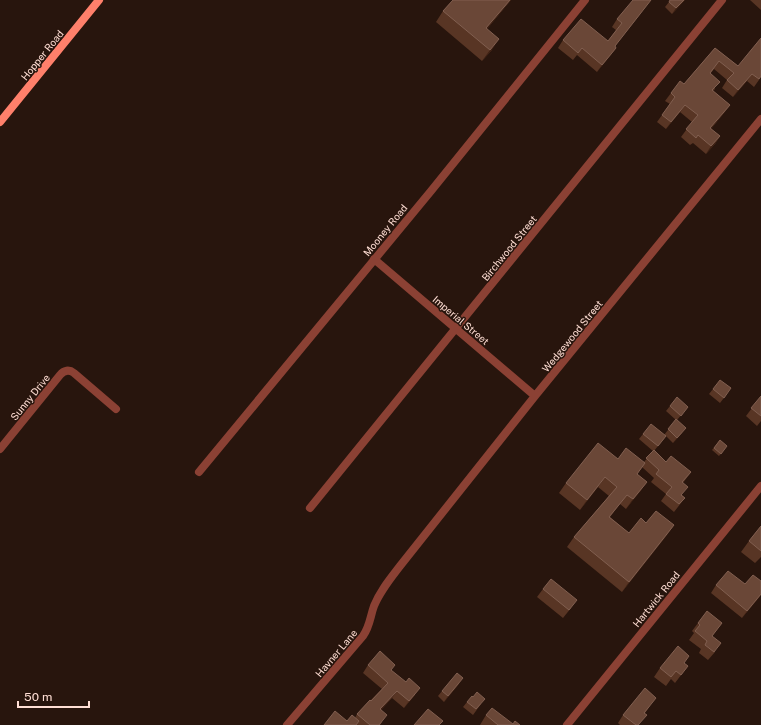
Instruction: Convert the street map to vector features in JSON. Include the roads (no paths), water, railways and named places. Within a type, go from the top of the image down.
[{"type":"main road","name":"Hopper Road","points":[[0,122],[99,0]]},
{"type":"street","name":"Mooney Road","points":[[199,472],[585,0]]},
{"type":"street","name":"Birchwood Street","points":[[310,508],[722,0]]},
{"type":"street","name":"Wedgewood Street","points":[[400,566],[535,396],[761,119]]},
{"type":"street","name":"Imperial Street","points":[[374,259],[535,396]]},
{"type":"street","name":"Sunny Drive","points":[[0,449],[65,371],[70,370],[116,409]]},
{"type":"street","name":"Hartwick Road","points":[[567,725],[761,486]]},
{"type":"street","name":"Havner Lane","points":[[287,725],[369,628],[374,608],[382,590],[400,566]]}]
